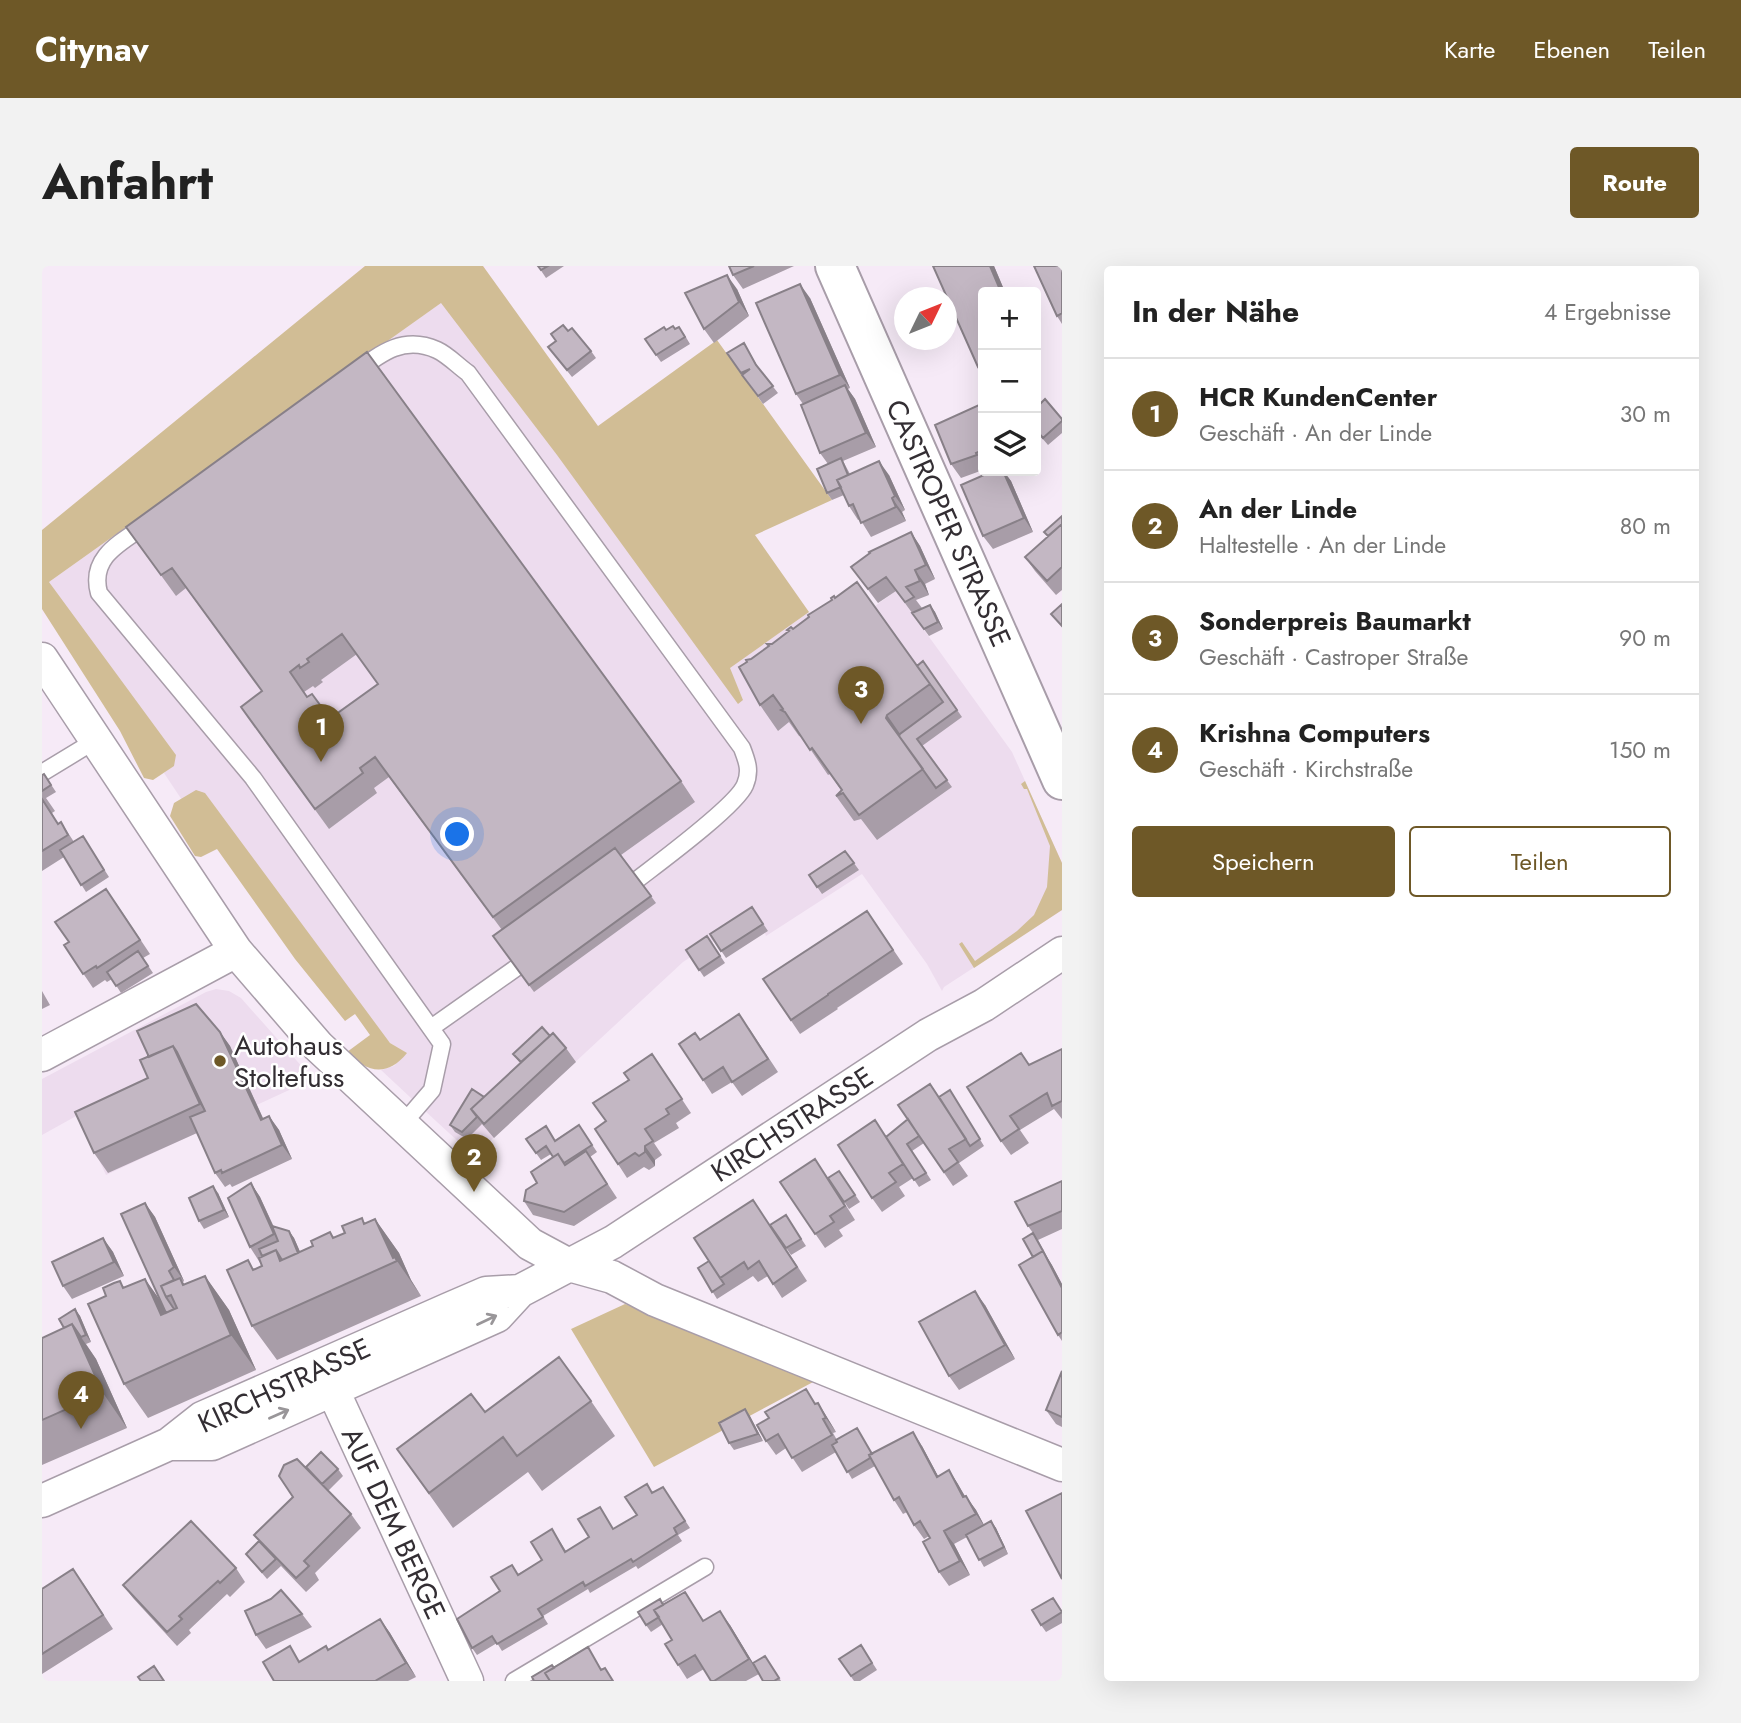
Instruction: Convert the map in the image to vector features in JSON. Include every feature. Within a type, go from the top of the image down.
[{"type":"main road","name":"CASTROPER STRASSE","points":[[835,266],[1062,780]]},
{"type":"street","points":[[42,659],[236,951],[318,1046],[530,1244],[569,1265],[612,1277],[655,1300],[1062,1465]]},
{"type":"street","points":[[42,1055],[236,951]]},
{"type":"street","name":"KIRCHSTRASSE","points":[[42,1501],[169,1444],[212,1444],[327,1378],[497,1316],[520,1291],[613,1241],[928,1035],[984,1005],[1062,953]]},
{"type":"street","name":"AUF DEM BERGE","points":[[327,1378],[467,1681]]},
{"type":"lane","points":[[339,384],[384,352],[405,343],[436,349],[468,373],[742,748],[749,768],[745,787],[724,809],[638,879]]},
{"type":"lane","points":[[162,513],[118,545],[99,563],[95,579],[99,593],[253,778],[442,1044],[432,1090],[401,1126]]},
{"type":"lane","points":[[42,773],[96,740]]},
{"type":"lane","points":[[430,1028],[516,968]]},
{"type":"lane","points":[[514,1681],[705,1567]]},
{"type":"shaded area","points":[[365,266],[483,266],[598,426],[717,340],[832,500],[755,535],[809,612],[730,668],[743,700],[738,704],[557,455],[441,303],[49,582],[176,755],[174,766],[153,780],[144,778],[120,731],[42,609],[42,530]]},
{"type":"shaded area","points":[[442,302],[743,700],[729,668],[809,612],[829,639],[896,591],[1012,752],[1062,863],[1062,910],[944,987],[942,991],[927,964],[862,874],[766,936],[768,931],[757,914],[683,962],[474,1156],[381,1070],[394,1066],[406,1053],[390,1043],[182,800],[164,773],[174,765],[49,582]]},
{"type":"shaded area","points":[[1025,781],[1062,863],[1062,910],[974,968],[959,944],[962,942],[975,961],[1017,931],[1034,915],[1047,887],[1050,846],[1027,789],[1021,784]]},
{"type":"shaded area","points":[[196,790],[205,793],[390,1043],[407,1053],[400,1061],[385,1069],[369,1068],[347,1052],[370,1035],[355,1014],[345,1021],[295,959],[217,849],[201,857],[195,856],[170,816],[174,803]]},
{"type":"shaded area","points":[[216,989],[229,991],[241,998],[313,1079],[106,1175],[78,1115],[42,1135],[42,1079]]},
{"type":"shaded area","points":[[625,1304],[815,1381],[654,1467],[571,1329]]},
{"type":"building","points":[[729,266],[754,266],[733,275]]},
{"type":"building","points":[[933,266],[990,266],[999,287],[978,287],[978,367],[957,320],[957,287],[942,287]]},
{"type":"building","points":[[1034,266],[1062,266],[1062,313],[1057,316]]},
{"type":"building","points":[[727,275],[739,302],[704,329],[685,293]]},
{"type":"building","points":[[800,284],[840,375],[796,394],[756,303]]},
{"type":"building","points":[[563,325],[568,331],[572,328],[591,351],[567,370],[548,347],[556,341],[551,334]]},
{"type":"building","points":[[673,326],[675,329],[679,327],[685,337],[656,355],[645,339],[664,327],[666,330]]},
{"type":"building","points":[[744,343],[756,365],[773,386],[758,396],[742,375],[750,369],[741,373],[727,353]]},
{"type":"building","points":[[367,352],[681,781],[493,917],[375,757],[360,768],[363,773],[315,809],[241,707],[262,691],[172,568],[161,575],[126,527]],"holes":[[[342,634],[378,684],[325,722],[318,712],[323,709],[312,694],[307,697],[290,672],[309,662],[307,659]]]},
{"type":"building","points":[[845,385],[866,433],[820,453],[801,405]]},
{"type":"building","points":[[1045,399],[1062,419],[1043,438],[1041,436],[1041,403]]},
{"type":"building","points":[[978,405],[977,455],[951,464],[935,425]]},
{"type":"building","points":[[841,458],[848,475],[837,480],[841,487],[827,493],[817,469]]},
{"type":"building","points":[[879,461],[895,496],[892,498],[896,507],[861,523],[853,504],[849,506],[837,480]]},
{"type":"building","points":[[982,476],[1005,476],[1024,518],[983,536],[961,485]]},
{"type":"building","points":[[1062,516],[1062,524],[1048,536],[1044,532]]},
{"type":"building","points":[[1062,524],[1062,567],[1047,581],[1025,557]]},
{"type":"building","points":[[911,532],[926,565],[915,570],[920,581],[906,587],[914,597],[905,602],[886,577],[868,589],[851,567],[869,552]]},
{"type":"building","points":[[857,582],[930,684],[886,718],[923,769],[859,815],[843,793],[836,796],[842,790],[812,748],[810,750],[773,695],[760,705],[739,667],[769,646],[767,644],[772,644],[791,627],[793,629],[809,617],[808,615],[832,600],[831,598]]},
{"type":"building","points":[[1062,604],[1062,626],[1051,614]]},
{"type":"building","points":[[930,605],[938,622],[924,629],[912,613]]},
{"type":"building","points":[[923,661],[957,710],[917,739],[947,780],[936,788],[899,736],[943,702],[917,666]]},
{"type":"building","points":[[44,774],[51,785],[42,791],[42,775]]},
{"type":"building","points":[[42,799],[68,835],[42,851]]},
{"type":"building","points":[[83,836],[104,870],[81,885],[60,850]]},
{"type":"building","points":[[615,848],[651,896],[529,985],[493,936]]},
{"type":"building","points":[[845,851],[854,863],[817,887],[809,875]]},
{"type":"building","points":[[106,889],[140,940],[83,974],[64,945],[69,942],[55,922]]},
{"type":"building","points":[[752,907],[763,924],[721,951],[710,934]]},
{"type":"building","points":[[867,911],[893,950],[791,1020],[763,979]]},
{"type":"building","points":[[707,936],[720,956],[699,970],[686,950]]},
{"type":"building","points":[[138,951],[148,966],[116,986],[107,972]]},
{"type":"building","points":[[196,1004],[220,1032],[261,1120],[269,1116],[282,1145],[222,1173],[221,1170],[215,1173],[190,1117],[205,1111],[177,1052],[173,1046],[149,1057],[137,1031]]},
{"type":"building","points":[[739,1014],[768,1059],[732,1082],[723,1067],[703,1080],[679,1044],[695,1033],[700,1040]]},
{"type":"building","points":[[542,1027],[550,1036],[521,1062],[513,1054]]},
{"type":"building","points":[[553,1033],[566,1048],[484,1124],[471,1109]]},
{"type":"building","points":[[173,1046],[200,1104],[94,1153],[75,1112],[148,1078],[140,1060]]},
{"type":"building","points":[[1062,1049],[1062,1101],[1052,1106],[1047,1093],[1010,1116],[1019,1129],[1001,1141],[967,1087],[1021,1053],[1029,1065]]},
{"type":"building","points":[[652,1054],[682,1099],[666,1109],[669,1114],[645,1129],[653,1141],[645,1146],[645,1152],[639,1156],[635,1153],[618,1164],[595,1129],[606,1121],[593,1103],[629,1080],[624,1073]]},
{"type":"building","points":[[930,1084],[966,1139],[949,1149],[958,1162],[944,1172],[898,1105]]},
{"type":"building","points":[[472,1089],[484,1097],[471,1109],[477,1117],[462,1132],[450,1125]]},
{"type":"building","points":[[950,1090],[980,1139],[970,1146],[939,1097]]},
{"type":"building","points":[[908,1119],[919,1136],[907,1144],[926,1173],[914,1180],[886,1137]]},
{"type":"building","points":[[875,1120],[903,1164],[889,1173],[896,1182],[872,1198],[838,1145]]},
{"type":"building","points":[[579,1125],[592,1145],[564,1163],[558,1154],[553,1157],[546,1146],[536,1153],[526,1139],[546,1126],[555,1141]]},
{"type":"building","points":[[586,1151],[607,1184],[564,1212],[524,1201],[526,1190],[537,1183],[531,1172],[558,1154],[565,1165]]},
{"type":"building","points":[[815,1159],[845,1206],[830,1216],[834,1222],[815,1234],[780,1182]]},
{"type":"building","points":[[839,1171],[855,1195],[844,1202],[828,1178]]},
{"type":"building","points":[[1062,1181],[1062,1211],[1028,1226],[1015,1202]]},
{"type":"building","points":[[251,1183],[274,1234],[250,1247],[228,1198]]},
{"type":"building","points":[[213,1186],[224,1210],[199,1221],[189,1198]]},
{"type":"building","points":[[753,1200],[797,1267],[773,1284],[759,1261],[748,1269],[744,1262],[720,1278],[694,1238]]},
{"type":"building","points":[[145,1203],[174,1267],[169,1271],[174,1280],[161,1286],[174,1309],[166,1313],[121,1214]]},
{"type":"building","points":[[786,1215],[801,1239],[786,1248],[770,1225]]},
{"type":"building","points":[[362,1218],[364,1224],[375,1219],[393,1258],[397,1261],[252,1326],[227,1270],[248,1260],[253,1270],[262,1266],[259,1258],[276,1250],[280,1261],[313,1246],[311,1241],[330,1232],[333,1238],[345,1233],[342,1226]]},
{"type":"building","points":[[272,1226],[289,1231],[298,1253],[282,1260],[276,1250],[262,1256],[259,1249],[278,1241]]},
{"type":"building","points":[[1033,1233],[1043,1251],[1033,1257],[1023,1239]]},
{"type":"building","points":[[103,1238],[114,1262],[63,1286],[52,1262]]},
{"type":"building","points":[[1043,1251],[1062,1288],[1062,1332],[1058,1335],[1019,1265]]},
{"type":"building","points":[[709,1261],[724,1284],[712,1292],[698,1268]]},
{"type":"building","points":[[205,1276],[231,1335],[124,1384],[88,1304],[106,1296],[103,1288],[114,1283],[120,1281],[123,1288],[145,1279],[161,1315],[177,1308],[171,1295],[166,1297],[161,1286],[180,1278],[183,1285]]},
{"type":"building","points":[[975,1291],[1005,1345],[949,1376],[919,1322]]},
{"type":"building","points":[[75,1309],[86,1335],[81,1337],[72,1324],[64,1328],[59,1319]]},
{"type":"building","points":[[72,1324],[103,1393],[42,1420],[42,1338]]},
{"type":"building","points":[[559,1357],[591,1401],[517,1456],[503,1437],[429,1493],[397,1449],[471,1394],[485,1412]]},
{"type":"building","points":[[1062,1371],[1062,1417],[1046,1410]]},
{"type":"building","points":[[806,1389],[815,1404],[818,1403],[832,1435],[792,1458],[778,1434],[766,1441],[757,1425],[769,1418],[765,1412]]},
{"type":"building","points":[[745,1409],[758,1434],[729,1443],[719,1423]]},
{"type":"building","points":[[857,1428],[872,1454],[847,1472],[832,1445]]},
{"type":"building","points":[[913,1432],[937,1477],[949,1470],[963,1497],[966,1496],[976,1514],[944,1531],[960,1561],[939,1572],[923,1542],[930,1538],[920,1521],[914,1525],[899,1497],[894,1500],[869,1455]]},
{"type":"building","points":[[321,1452],[338,1469],[322,1484],[306,1467]]},
{"type":"building","points":[[297,1459],[351,1514],[304,1561],[309,1566],[296,1578],[254,1535],[293,1497],[279,1476],[284,1465]]},
{"type":"building","points":[[647,1484],[652,1493],[663,1487],[685,1521],[674,1528],[677,1534],[633,1562],[631,1559],[585,1586],[583,1582],[538,1609],[543,1617],[497,1644],[492,1636],[472,1648],[457,1619],[500,1591],[491,1577],[512,1565],[518,1575],[542,1560],[531,1542],[552,1529],[565,1552],[589,1537],[578,1519],[600,1507],[613,1529],[637,1515],[625,1497]]},
{"type":"building","points":[[1062,1493],[1062,1579],[1026,1511]]},
{"type":"building","points":[[191,1521],[236,1568],[179,1616],[182,1619],[167,1632],[123,1585]]},
{"type":"building","points":[[991,1521],[1004,1547],[979,1560],[966,1535]]},
{"type":"building","points":[[259,1541],[276,1559],[262,1572],[246,1554]]},
{"type":"building","points":[[73,1569],[103,1615],[42,1654],[42,1589]]},
{"type":"building","points":[[281,1590],[302,1614],[256,1635],[245,1611],[271,1599]]},
{"type":"building","points":[[685,1592],[703,1621],[720,1611],[749,1659],[714,1681],[711,1681],[695,1655],[678,1665],[665,1644],[672,1640],[654,1610]]},
{"type":"building","points":[[1053,1598],[1062,1612],[1041,1625],[1032,1610]]},
{"type":"building","points":[[660,1599],[663,1605],[654,1610],[659,1617],[646,1625],[638,1612]]},
{"type":"building","points":[[380,1619],[406,1663],[375,1681],[274,1681],[263,1662],[290,1646],[299,1662],[326,1646],[328,1650]]},
{"type":"building","points":[[861,1645],[872,1663],[851,1676],[839,1659]]},
{"type":"building","points":[[588,1647],[601,1670],[605,1668],[613,1681],[550,1681],[545,1673]]},
{"type":"building","points":[[765,1656],[779,1678],[774,1681],[763,1681],[753,1663]]},
{"type":"building","points":[[552,1665],[554,1668],[545,1673],[550,1681],[534,1681],[532,1677]]},
{"type":"building","points":[[154,1666],[164,1681],[141,1681],[138,1677]]},
{"type":"place","name":"Sonderpreis Baumarkt","points":[[861,724]]},
{"type":"place","name":"HCR KundenCenter","points":[[321,762]]},
{"type":"place","name":"Autohaus Stoltefuss","points":[[220,1061]]},
{"type":"place","name":"An der Linde","points":[[474,1192]]},
{"type":"place","name":"Krishna Computers","points":[[81,1429]]}]
